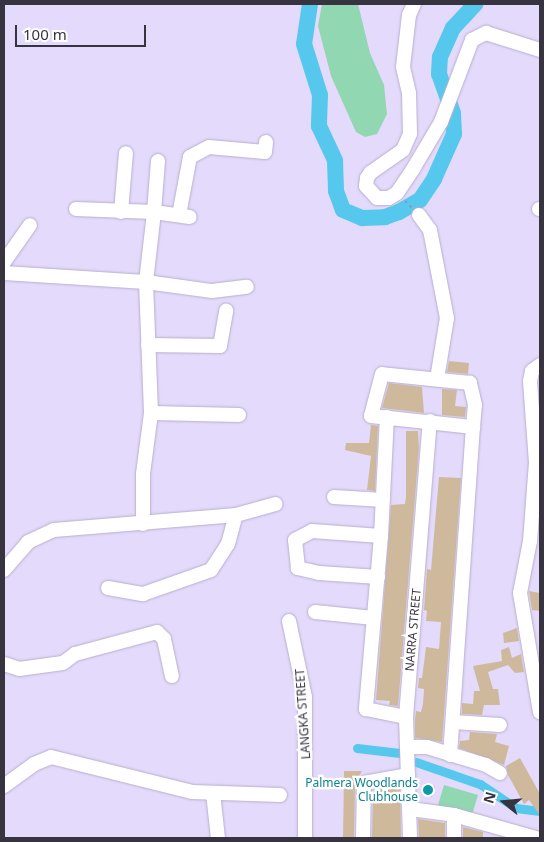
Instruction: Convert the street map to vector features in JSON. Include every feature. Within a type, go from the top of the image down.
[{"type":"street","points":[[414,4],[409,15],[403,67],[409,93],[410,134],[399,154],[372,172],[366,186],[369,193],[376,198],[389,198],[397,193],[441,122],[453,95],[472,40],[480,34],[492,34],[540,50]]},
{"type":"street","points":[[76,209],[154,212],[184,216],[190,156],[209,147],[264,153],[268,149],[266,142]]},
{"type":"street","points":[[121,212],[126,153]]},
{"type":"street","points":[[143,524],[143,474],[151,412],[146,282],[158,161]]},
{"type":"street","points":[[419,214],[430,230],[447,318],[437,380]]},
{"type":"street","points":[[4,262],[30,225]]},
{"type":"street","points":[[4,273],[146,282],[212,290],[247,287]]},
{"type":"street","points":[[148,345],[220,346],[226,311]]},
{"type":"street","points":[[540,365],[532,371],[530,381],[536,462],[530,541],[520,593],[540,712]]},
{"type":"street","points":[[450,755],[474,427],[474,404],[470,383],[382,374],[370,416],[474,427]]},
{"type":"street","points":[[151,412],[239,415]]},
{"type":"street","points":[[387,417],[382,536],[366,710],[406,717]]},
{"type":"street","name":"NARRA STREET","points":[[410,838],[411,810],[406,717],[430,421]]},
{"type":"street","points":[[334,497],[383,500]]},
{"type":"street","points":[[4,570],[28,542],[42,534],[236,515],[276,504]]},
{"type":"street","points":[[108,588],[143,594],[211,570],[228,544],[236,515]]},
{"type":"street","points":[[378,577],[319,573],[298,568],[295,540],[312,531],[382,536]]},
{"type":"street","points":[[315,612],[374,618]]},
{"type":"street","name":"LANGKA STREET","points":[[289,621],[304,697],[305,838]]},
{"type":"street","points":[[4,664],[19,669],[63,664],[76,654],[157,632],[164,639],[172,676]]},
{"type":"street","points":[[526,632],[540,636]]},
{"type":"street","points":[[453,722],[500,725]]},
{"type":"street","points":[[407,747],[427,747],[486,765],[500,773]]},
{"type":"street","points":[[4,786],[34,764],[52,757],[74,761],[161,786],[213,793],[280,795]]},
{"type":"street","points":[[362,838],[364,783],[408,775]]},
{"type":"street","points":[[213,793],[218,838]]},
{"type":"street","points":[[411,810],[454,815],[488,832],[536,838]]},
{"type":"street","points":[[454,815],[454,838]]},
{"type":"path","points":[[399,196],[419,214]]},
{"type":"green space","points":[[322,4],[358,4],[370,53],[384,85],[387,114],[377,134],[365,137],[356,132],[331,76],[318,26]]},
{"type":"green space","points":[[444,785],[478,795],[472,815],[438,805]]},
{"type":"building","points":[[449,361],[469,363],[468,374],[447,372]]},
{"type":"building","points":[[389,383],[422,387],[424,413],[382,408]]},
{"type":"building","points":[[442,389],[457,390],[455,406],[466,407],[465,417],[442,415]]},
{"type":"building","points":[[371,425],[378,426],[375,491],[367,490],[371,456],[345,450],[346,443],[369,443]]},
{"type":"building","points":[[406,431],[418,431],[419,448],[398,706],[389,705],[390,701],[376,700],[391,505],[405,504],[406,497]]},
{"type":"building","points":[[439,477],[461,478],[442,742],[415,738],[416,711],[421,712],[423,704],[424,689],[418,688],[419,678],[422,678],[426,647],[439,649],[441,622],[426,621],[427,611],[424,610],[427,569],[431,570]]},
{"type":"building","points":[[529,591],[540,593],[540,611],[532,610]]},
{"type":"building","points":[[517,628],[519,641],[504,643],[503,633]]},
{"type":"building","points":[[509,647],[512,658],[521,654],[524,672],[515,673],[508,665],[488,672],[493,689],[498,689],[500,705],[484,705],[482,715],[462,714],[462,703],[473,704],[474,691],[480,691],[473,666],[502,661],[501,650]]},
{"type":"building","points":[[470,732],[497,734],[495,742],[509,746],[504,765],[459,748],[460,741],[469,740]]},
{"type":"building","points":[[520,758],[540,794],[540,815],[529,800],[524,804],[508,775],[506,766]]},
{"type":"building","points":[[344,771],[362,771],[355,783],[354,838],[343,838]]},
{"type":"building","name":"Palmera Woodlands Clubhouse","points":[[425,783],[435,786],[432,797],[422,794]]},
{"type":"building","points":[[400,787],[401,838],[372,838],[373,796],[375,790]]},
{"type":"building","points":[[418,819],[445,823],[445,838],[419,838]]},
{"type":"building","points":[[463,827],[483,832],[483,838],[463,838]]},
{"type":"waterway","points":[[310,4],[304,44],[320,95],[319,126],[335,161],[336,191],[343,210],[362,218],[385,217],[399,212],[420,200],[434,179],[454,134],[453,113],[439,74],[440,57],[453,28],[475,4]]},
{"type":"waterway","points":[[357,748],[400,753]]},
{"type":"waterway","points":[[416,762],[480,784],[516,808],[540,811]]},
{"type":"place","name":"Palmera Woodlands Clubhouse","points":[[428,790]]}]
